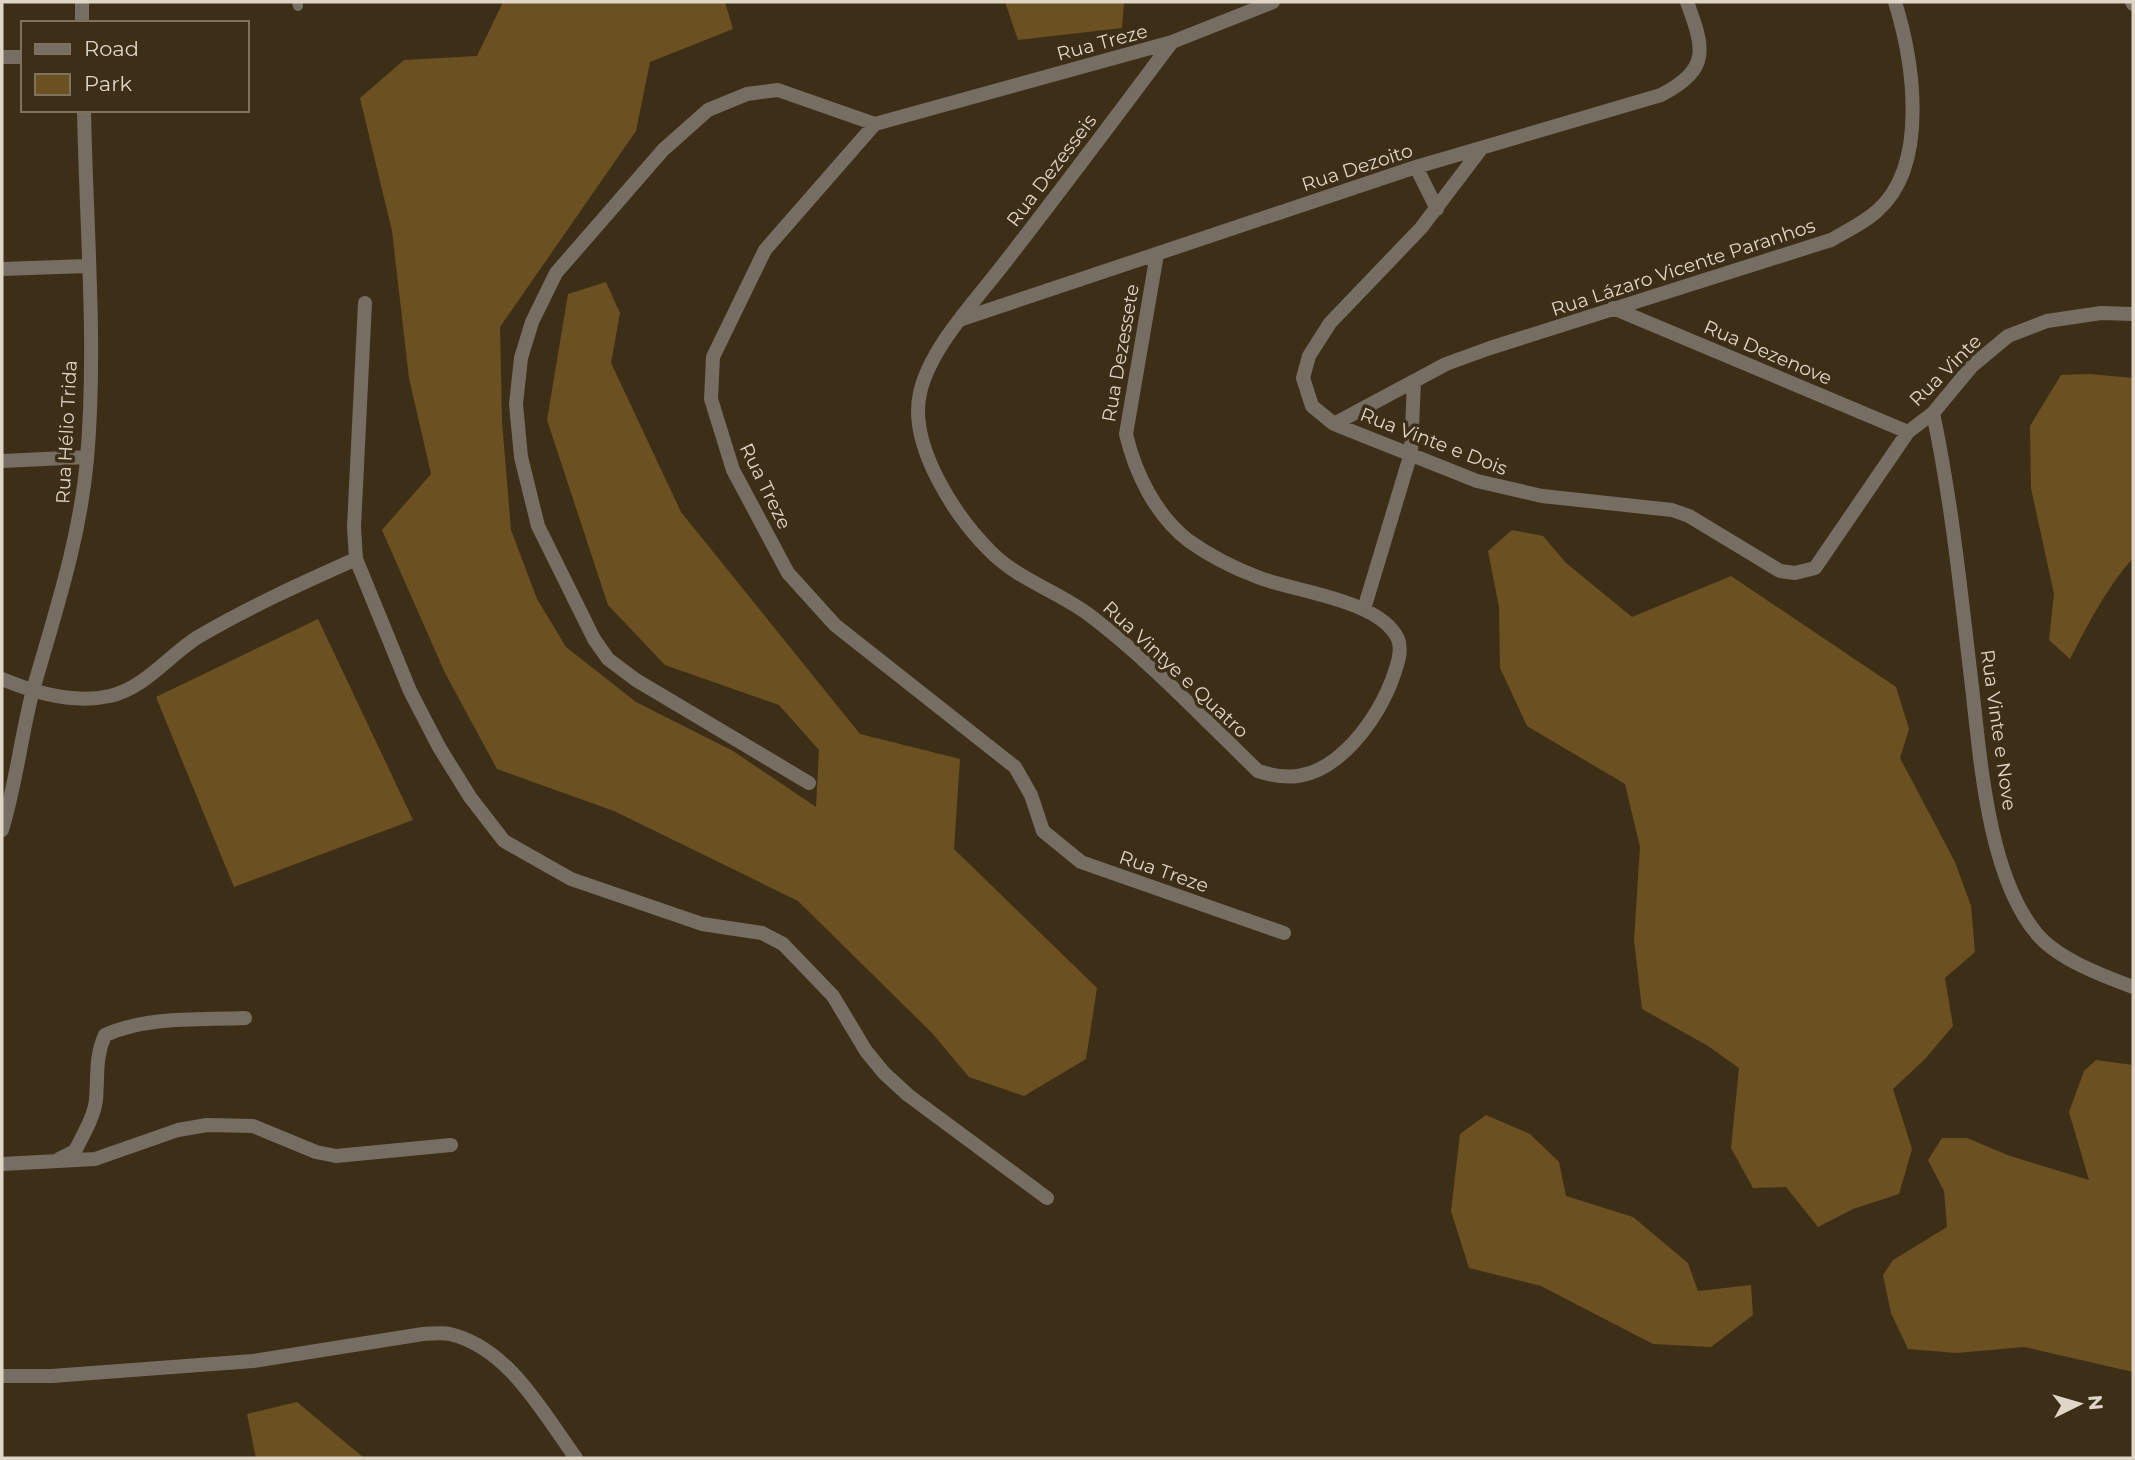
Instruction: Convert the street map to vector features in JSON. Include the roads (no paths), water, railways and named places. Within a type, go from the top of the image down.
[{"type":"street","points":[[82,2],[82,21]]},
{"type":"street","name":"Rua Treze","points":[[1273,2],[1172,42],[875,124],[765,250],[713,358],[711,399],[733,470],[788,573],[835,625],[1015,767],[1031,795],[1043,831],[1081,862],[1284,933]]},
{"type":"street","name":"Rua Dezoito","points":[[960,320],[1416,167],[1673,88],[1689,76],[1701,56],[1699,34],[1687,2]]},
{"type":"street","name":"Rua Lázaro Vicente Paranhos","points":[[1334,424],[1468,356],[1819,244],[1877,211],[1893,191],[1910,147],[1914,101],[1906,38],[1895,2]]},
{"type":"street","name":"Rua Dezesseis","points":[[960,320],[1172,42]]},
{"type":"street","points":[[2,57],[21,57]]},
{"type":"street","points":[[809,783],[636,680],[608,659],[594,639],[538,526],[521,457],[516,404],[521,359],[532,323],[556,273],[663,150],[708,110],[747,94],[778,90],[875,124]]},
{"type":"street","name":"Rua Hélio Trida","points":[[2,830],[33,692],[51,636],[80,520],[87,457],[90,346],[84,112]]},
{"type":"street","name":"Rua Vinte e Dois","points":[[1481,149],[1437,209],[1330,323],[1309,356],[1303,378],[1312,406],[1334,424],[1477,481],[1515,492],[1672,510],[1689,516],[1780,571],[1795,573],[1815,568],[1837,538]]},
{"type":"street","points":[[1416,167],[1437,209]]},
{"type":"street","name":"Rua Dezessete","points":[[1157,254],[1126,418],[1131,459],[1162,515],[1189,541],[1260,578],[1364,609]]},
{"type":"street","points":[[2,269],[87,266]]},
{"type":"street","points":[[365,303],[354,527],[356,559],[410,691],[439,747],[470,797],[504,841],[571,879],[702,924],[762,933],[783,944],[834,996],[866,1051],[884,1073],[908,1096],[1046,1198]]},
{"type":"street","name":"Rua Dezenove","points":[[1613,308],[1908,432]]},
{"type":"street","name":"Rua Vinte","points":[[1837,538],[1908,432],[1933,413],[1972,366],[2008,336],[2047,321],[2101,313],[2133,314]]},
{"type":"street","name":"Rua Vintye e Quatro","points":[[960,320],[927,372],[919,394],[918,420],[924,449],[954,509],[991,552],[1013,570],[1075,604],[1112,632],[1258,771],[1281,778],[1308,775],[1332,761],[1362,733],[1388,689],[1400,653],[1398,639],[1386,625],[1364,609]]},
{"type":"street","points":[[1364,609],[1411,453],[1414,382]]},
{"type":"street","name":"Rua Vinte e Nove","points":[[1933,413],[1947,479],[1982,769],[2000,862],[2017,903],[2038,936],[2078,964],[2133,987]]},
{"type":"street","points":[[2,461],[87,457]]},
{"type":"street","points":[[2,679],[33,692],[80,698],[112,695],[129,689],[195,639],[257,604],[356,559]]},
{"type":"street","points":[[52,1162],[75,1151],[88,1125],[95,1103],[97,1052],[105,1035],[118,1029],[160,1022],[245,1018]]},
{"type":"street","points":[[2,1164],[95,1159],[178,1130],[207,1125],[253,1126],[316,1152],[337,1156],[451,1145]]},
{"type":"street","points":[[2,1376],[52,1376],[253,1361],[423,1334],[450,1334],[478,1346],[512,1371],[576,1458]]}]
